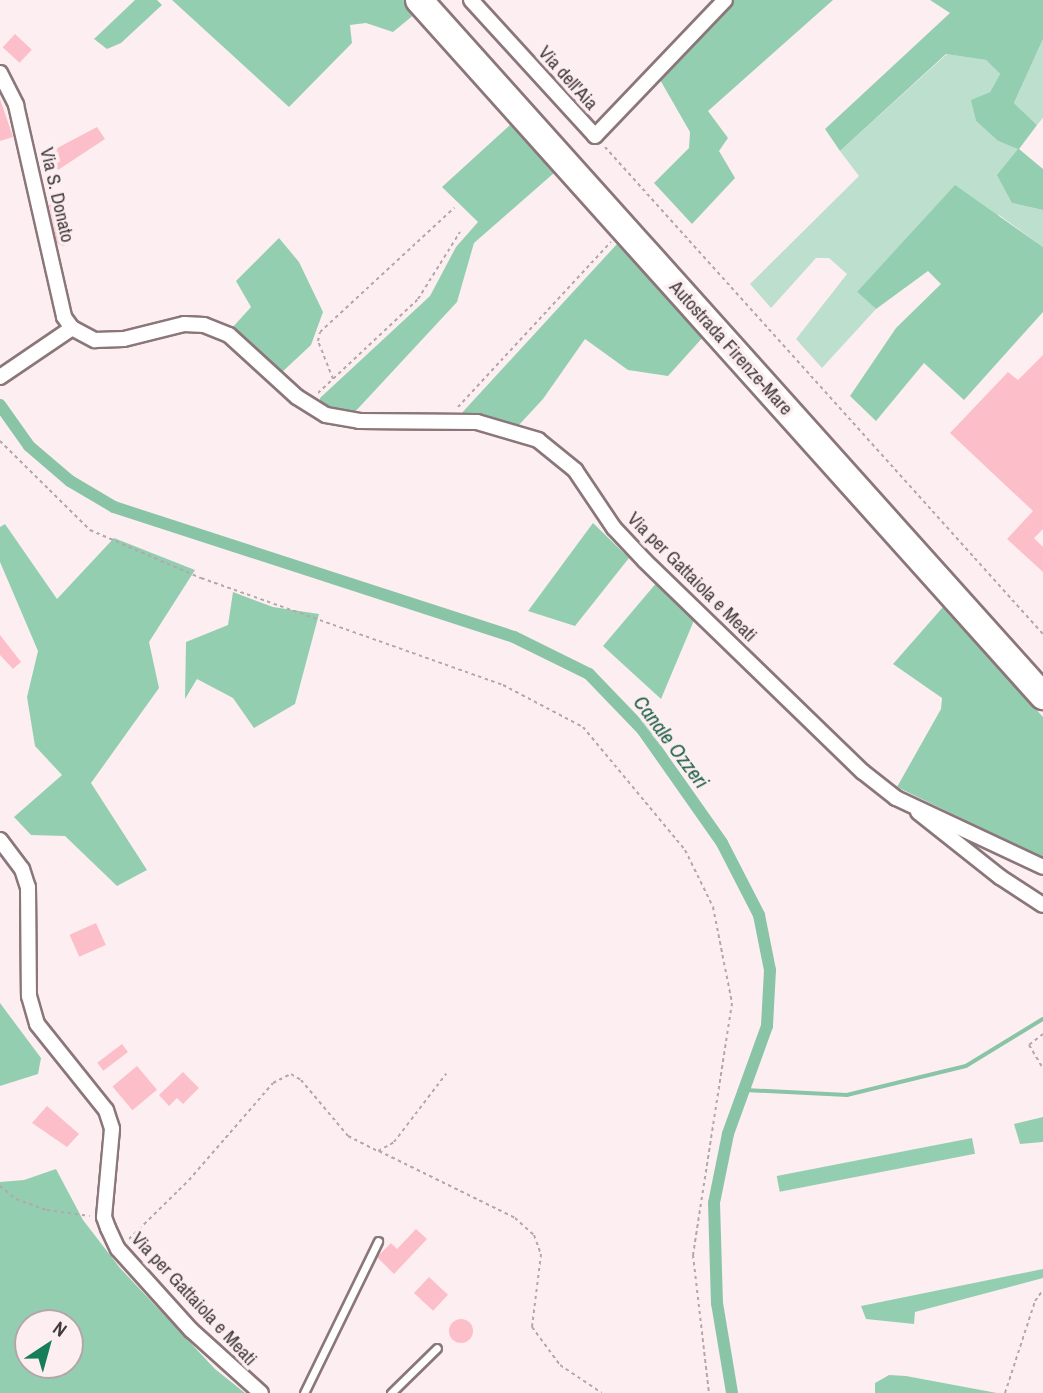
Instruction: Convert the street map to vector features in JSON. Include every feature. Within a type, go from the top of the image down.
[{"type":"highway","name":"Autostrada Firenze-Mare","points":[[419,0],[1043,696]]},
{"type":"highway","name":"Autostrada Firenze-Mare","points":[[441,0],[1043,671]]},
{"type":"street","name":"Via dell'Aia","points":[[471,0],[595,136],[725,0]]},
{"type":"street","name":"Via S. Donato","points":[[0,73],[16,105],[64,317],[72,328]]},
{"type":"street","name":"Via per Gattaiola e Meati","points":[[72,328],[95,340],[124,339],[184,324],[204,325],[229,335],[307,403],[326,415],[359,421],[477,422],[538,440],[558,454],[645,561],[863,772],[913,806],[1043,867]]},
{"type":"street","points":[[0,377],[72,328]]},
{"type":"street","points":[[913,806],[932,827],[1043,905]]},
{"type":"street","name":"Via per Gattaiola e Meati","points":[[0,841],[22,869],[27,887],[29,996],[37,1024],[106,1110],[112,1129],[104,1217],[118,1249],[226,1365],[261,1393]]},
{"type":"lane","points":[[304,1393],[378,1241]]},
{"type":"lane","points":[[391,1393],[437,1348]]},
{"type":"path","points":[[595,136],[1043,634]]},
{"type":"path","points":[[332,379],[318,341],[320,332],[454,208]]},
{"type":"path","points":[[307,403],[418,299],[460,232]]},
{"type":"path","points":[[447,422],[470,392],[612,241]]},
{"type":"path","points":[[0,441],[90,530],[201,578],[503,685],[583,727],[685,850],[713,907],[732,1003],[693,1255],[709,1393]]},
{"type":"path","points":[[1043,1034],[1030,1045],[1043,1068]]},
{"type":"path","points":[[118,1249],[189,1180],[274,1083],[291,1074],[317,1096],[348,1136],[515,1217],[534,1235],[541,1254],[532,1327],[560,1365],[602,1393]]},
{"type":"path","points":[[378,1151],[394,1142],[446,1074]]},
{"type":"path","points":[[0,1186],[16,1199],[47,1210],[104,1217]]},
{"type":"path","points":[[1005,1393],[1035,1301],[1043,1290]]},
{"type":"green space","points":[[135,0],[157,0],[162,5],[121,43],[107,49],[94,39]]},
{"type":"green space","points":[[172,0],[404,0],[416,13],[393,32],[366,23],[350,25],[352,43],[289,107]]},
{"type":"green space","points":[[734,0],[833,0],[708,111],[728,138],[719,151],[735,178],[692,224],[654,183],[689,148],[690,132],[659,78]]},
{"type":"green space","points":[[930,0],[1043,0],[1043,39],[1014,103],[1037,125],[1019,149],[1043,169],[1043,210],[1012,203],[997,175],[1018,149],[998,141],[976,121],[971,100],[990,92],[1000,74],[986,60],[946,54],[840,151],[825,129],[950,13]]},
{"type":"green space","points":[[1043,39],[1043,118],[1037,125],[1014,103]]},
{"type":"green space","points":[[947,54],[986,60],[1000,74],[990,92],[972,100],[976,121],[998,141],[1019,149],[1012,203],[1043,210],[1043,247],[999,215],[857,292],[876,309],[822,368],[796,339],[847,274],[829,258],[816,258],[771,308],[750,284],[859,176],[840,151]]},
{"type":"green space","points":[[510,125],[554,173],[474,243],[457,302],[353,414],[320,403],[320,398],[430,296],[456,247],[478,222],[442,187]]},
{"type":"green space","points":[[955,185],[1043,247],[1043,312],[964,400],[924,363],[876,421],[850,396],[896,328],[941,284],[928,271],[876,309],[857,292]]},
{"type":"green space","points":[[279,238],[299,262],[323,312],[311,345],[280,374],[232,328],[251,307],[236,281]]},
{"type":"green space","points":[[617,244],[704,336],[668,376],[628,370],[585,339],[543,399],[518,426],[459,416]]},
{"type":"green space","points":[[593,523],[629,558],[575,626],[528,611]]},
{"type":"green space","points":[[5,524],[57,599],[114,538],[195,570],[149,642],[159,688],[91,783],[147,870],[117,886],[65,836],[31,835],[14,817],[62,775],[35,746],[27,697],[38,651],[0,562],[0,527]]},
{"type":"green space","points":[[658,581],[695,618],[661,699],[603,646]]},
{"type":"green space","points":[[233,592],[273,607],[319,614],[295,704],[254,728],[233,698],[197,679],[185,699],[186,642],[228,625]]},
{"type":"green space","points":[[943,607],[1043,717],[1043,858],[897,787],[941,709],[942,698],[893,664]]},
{"type":"green space","points":[[0,1003],[41,1058],[38,1074],[0,1086]]},
{"type":"green space","points":[[1043,1117],[1043,1142],[1020,1144],[1014,1124]]},
{"type":"green space","points":[[972,1138],[975,1154],[780,1192],[777,1176]]},
{"type":"green space","points":[[56,1169],[83,1220],[120,1268],[215,1369],[245,1393],[0,1393],[0,1182],[24,1180]]},
{"type":"green space","points":[[1043,1269],[1043,1278],[915,1312],[914,1324],[866,1319],[861,1306]]},
{"type":"green space","points":[[889,1375],[997,1393],[875,1393],[875,1383]]},
{"type":"building","points":[[15,34],[32,50],[20,63],[3,47]]},
{"type":"building","points":[[0,99],[13,137],[0,141]]},
{"type":"building","points":[[97,127],[105,139],[58,170],[48,153]]},
{"type":"building","points":[[58,202],[69,244],[63,246],[57,243],[49,205]]},
{"type":"building","points":[[1043,355],[1043,529],[1034,538],[1043,547],[1043,572],[1007,539],[1033,511],[950,433],[1008,372],[1018,380]]},
{"type":"building","points":[[0,635],[21,662],[13,669],[0,655]]},
{"type":"building","points":[[96,923],[106,945],[79,957],[70,935]]},
{"type":"building","points":[[122,1044],[128,1052],[103,1071],[97,1063]]},
{"type":"building","points":[[137,1066],[157,1090],[132,1110],[112,1087]]},
{"type":"building","points":[[183,1072],[199,1088],[183,1104],[177,1098],[169,1106],[159,1095]]},
{"type":"building","points":[[47,1106],[79,1134],[67,1147],[32,1123]]},
{"type":"building","points":[[416,1229],[427,1239],[394,1274],[377,1257],[391,1243],[397,1249]]},
{"type":"building","points":[[429,1277],[448,1295],[433,1311],[414,1293]]},
{"type":"building","points":[[456,1319],[466,1319],[473,1326],[473,1336],[466,1343],[456,1343],[449,1336],[449,1326]]},
{"type":"waterway","name":"Canale Ozzeri","points":[[0,405],[29,446],[70,481],[114,507],[514,637],[589,674],[642,729],[722,843],[759,915],[770,970],[767,1026],[728,1134],[714,1203],[717,1303],[732,1393]]},
{"type":"waterway","points":[[745,1090],[847,1095],[966,1066],[1043,1019]]}]
